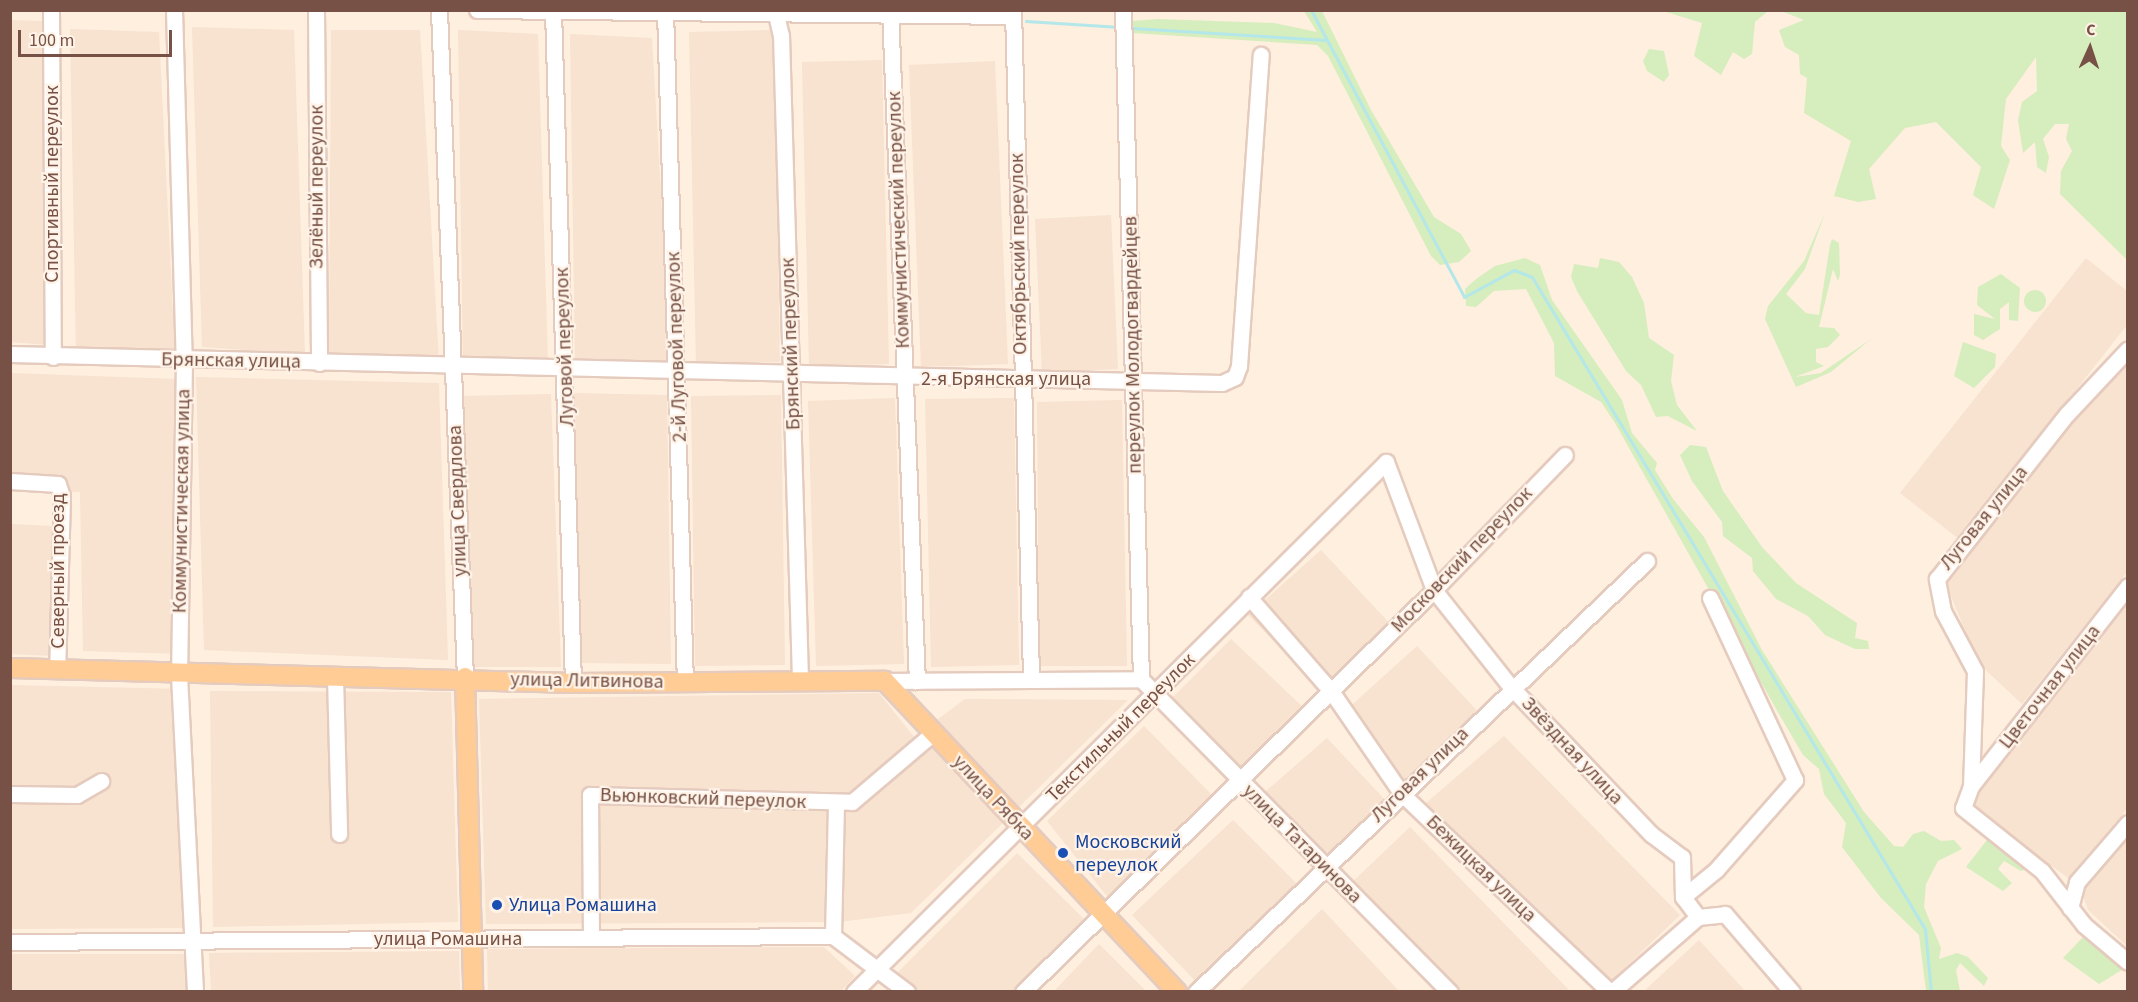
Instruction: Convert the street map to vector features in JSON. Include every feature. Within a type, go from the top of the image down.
[{"type":"main road","name":"улица Литвинова","points":[[10,669],[179,675],[465,677],[573,683],[685,683],[800,679],[885,681]]},
{"type":"main road","name":"улица Свердлова","points":[[465,677],[473,992]]},
{"type":"main road","name":"улица Рябка","points":[[885,681],[1177,992]]},
{"type":"street","name":"Спортивный переулок","points":[[51,10],[54,357]]},
{"type":"street","name":"Коммунистическая улица","points":[[174,10],[184,361],[179,675],[195,992]]},
{"type":"street","name":"Зелёный переулок","points":[[316,10],[319,363]]},
{"type":"street","name":"улица Свердлова","points":[[439,10],[465,677]]},
{"type":"street","points":[[477,10],[773,14],[1013,13]]},
{"type":"street","name":"переулок Молодогвардейцев","points":[[1123,10],[1141,679]]},
{"type":"street","name":"Луговой переулок","points":[[553,11],[566,370],[573,683]]},
{"type":"street","name":"2-й Луговой переулок","points":[[665,13],[679,372],[685,683]]},
{"type":"street","name":"Октябрьский переулок","points":[[1013,13],[1031,677]]},
{"type":"street","name":"Брянский переулок","points":[[773,14],[781,34],[800,679]]},
{"type":"street","name":"Коммунистический переулок","points":[[890,14],[917,681]]},
{"type":"street","name":"2-я Брянская улица","points":[[452,366],[906,379],[1134,380],[1222,383],[1235,377],[1239,366],[1261,55]]},
{"type":"street","name":"Луговая улица","points":[[2070,908],[2042,871],[1966,814],[1965,795],[1971,786],[1976,671],[1943,611],[1937,579],[2067,414],[2127,349]]},
{"type":"street","name":"Брянская улица","points":[[10,354],[184,361],[452,366]]},
{"type":"street","name":"Московский переулок","points":[[1023,992],[1434,590],[1565,455]]},
{"type":"street","name":"Звёздная улица","points":[[1386,462],[1434,590],[1511,687],[1651,834],[1682,857],[1683,897]]},
{"type":"street","name":"Текстильный переулок","points":[[854,992],[877,964],[1156,695],[1249,597],[1386,462]]},
{"type":"street","name":"Северный проезд","points":[[10,481],[58,484],[62,496],[57,670]]},
{"type":"street","name":"Луговая улица","points":[[1196,992],[1511,687],[1647,561]]},
{"type":"street","name":"Цветочная улица","points":[[1971,786],[2127,586]]},
{"type":"street","name":"Бежицкая улица","points":[[1249,597],[1331,691],[1401,793],[1611,992]]},
{"type":"street","points":[[1698,917],[1683,897],[1716,870],[1795,780],[1710,598]]},
{"type":"street","points":[[335,676],[339,834]]},
{"type":"street","name":"улица Литвинова","points":[[885,681],[1031,677],[1141,679]]},
{"type":"street","points":[[1141,679],[1156,695]]},
{"type":"street","name":"улица Татаринова","points":[[1156,695],[1324,868],[1450,992]]},
{"type":"street","name":"Вьюнковский переулок","points":[[591,938],[590,795],[836,804],[865,794],[933,734]]},
{"type":"street","points":[[10,794],[77,795],[101,781]]},
{"type":"street","points":[[836,804],[833,936],[877,964],[907,992]]},
{"type":"street","points":[[2127,823],[2076,882],[2070,908],[2127,962]]},
{"type":"street","points":[[1611,992],[1698,917],[1725,914],[1792,992]]},
{"type":"street","name":"улица Ромашина","points":[[10,942],[833,936]]},
{"type":"shaded area","points":[[10,20],[42,21],[48,345],[11,342]]},
{"type":"shaded area","points":[[192,27],[294,30],[305,354],[202,347]]},
{"type":"shaded area","points":[[70,29],[159,32],[175,354],[76,356]]},
{"type":"shaded area","points":[[331,30],[420,30],[439,361],[329,362]]},
{"type":"shaded area","points":[[458,30],[538,34],[548,362],[463,367]]},
{"type":"shaded area","points":[[774,30],[780,362],[696,364],[689,32]]},
{"type":"shaded area","points":[[570,34],[652,38],[671,367],[575,364]]},
{"type":"shaded area","points":[[882,60],[889,364],[809,366],[802,62]]},
{"type":"shaded area","points":[[995,61],[1008,364],[921,367],[909,65]]},
{"type":"shaded area","points":[[1111,215],[1118,369],[1042,373],[1035,219]]},
{"type":"shaded area","points":[[2086,258],[2127,291],[2127,325],[1959,539],[1900,493]]},
{"type":"shaded area","points":[[2127,355],[2127,572],[2022,704],[1978,663],[1945,581]]},
{"type":"shaded area","points":[[11,373],[176,379],[184,654],[83,651],[80,492],[11,491]]},
{"type":"shaded area","points":[[196,377],[439,383],[448,660],[204,650]]},
{"type":"shaded area","points":[[573,393],[667,395],[671,664],[582,663]]},
{"type":"shaded area","points":[[551,394],[561,667],[474,667],[459,396]]},
{"type":"shaded area","points":[[781,395],[785,665],[695,666],[691,396]]},
{"type":"shaded area","points":[[895,398],[904,664],[816,666],[808,401]]},
{"type":"shaded area","points":[[1014,398],[1019,665],[931,667],[925,399]]},
{"type":"shaded area","points":[[1122,400],[1127,666],[1039,666],[1037,402]]},
{"type":"shaded area","points":[[10,524],[52,526],[54,656],[11,654]]},
{"type":"shaded area","points":[[1321,550],[1393,627],[1325,693],[1248,615]]},
{"type":"shaded area","points":[[2127,595],[2127,809],[2068,878],[1975,808],[1970,796]]},
{"type":"shaded area","points":[[1231,639],[1308,712],[1235,778],[1168,702]]},
{"type":"shaded area","points":[[1417,646],[1480,714],[1409,787],[1344,712]]},
{"type":"shaded area","points":[[11,685],[183,689],[187,928],[11,929]]},
{"type":"shaded area","points":[[210,691],[451,692],[458,922],[213,927]]},
{"type":"shaded area","points":[[879,693],[914,737],[965,699],[1128,700],[911,913],[839,922],[486,924],[479,699]]},
{"type":"shaded area","points":[[1144,726],[1214,797],[1110,900],[1047,821]]},
{"type":"shaded area","points":[[1504,736],[1680,915],[1605,987],[1426,803]]},
{"type":"shaded area","points":[[1327,738],[1388,803],[1325,867],[1257,799]]},
{"type":"shaded area","points":[[1233,820],[1301,888],[1202,988],[1132,915]]},
{"type":"shaded area","points":[[1410,827],[1570,991],[1440,991],[1344,890]]},
{"type":"shaded area","points":[[2127,838],[2127,946],[2088,910],[2082,893]]},
{"type":"shaded area","points":[[1017,853],[1087,922],[1015,991],[911,991],[896,974]]},
{"type":"shaded area","points":[[1322,909],[1399,991],[1239,991]]},
{"type":"shaded area","points":[[1699,940],[1745,991],[1644,991]]},
{"type":"shaded area","points":[[1099,944],[1146,991],[1054,991]]},
{"type":"shaded area","points":[[824,947],[855,976],[841,991],[488,991],[487,949]]},
{"type":"shaded area","points":[[459,951],[460,991],[211,991],[209,953]]},
{"type":"shaded area","points":[[11,954],[184,954],[186,991],[11,991]]},
{"type":"green space","points":[[1304,11],[1322,11],[1371,110],[1434,217],[1461,234],[1471,251],[1459,262],[1440,265],[1431,256],[1328,56],[1317,45],[1132,33],[1132,21],[1158,19],[1274,23],[1317,32]]},
{"type":"green space","points":[[1663,11],[1768,11],[1755,22],[1752,54],[1744,59],[1733,52],[1721,75],[1694,56],[1702,23]]},
{"type":"green space","points":[[1781,11],[2127,11],[2127,260],[2060,194],[2061,171],[2072,151],[2066,139],[2069,124],[2055,124],[2043,139],[2049,157],[2046,173],[2037,167],[2035,142],[2023,153],[2018,120],[2022,102],[2037,91],[2036,57],[2006,99],[2001,146],[2010,160],[1994,209],[1973,195],[1981,167],[1936,122],[1905,128],[1869,169],[1876,199],[1858,202],[1834,196],[1851,141],[1804,113],[1807,78],[1800,74],[1799,55],[1785,47],[1779,30],[1804,20]]},
{"type":"green space","points":[[1649,49],[1664,51],[1669,75],[1664,82],[1647,71],[1643,61]]},
{"type":"green space","points":[[1825,213],[1805,269],[1786,294],[1806,313],[1819,315],[1830,245],[1832,239],[1839,243],[1840,275],[1838,281],[1833,269],[1819,327],[1834,328],[1840,335],[1828,347],[1816,349],[1816,362],[1824,366],[1795,377],[1821,373],[1871,339],[1831,372],[1796,387],[1765,319],[1768,306],[1804,261]]},
{"type":"green space","points":[[1525,258],[1540,265],[1552,300],[1622,400],[1632,433],[1657,463],[1655,470],[1673,499],[1704,537],[1762,650],[1864,812],[1894,846],[1903,847],[1913,834],[1924,831],[1941,841],[1954,840],[1962,849],[1938,861],[1926,884],[1924,907],[1941,948],[1939,959],[1957,953],[1968,957],[1988,978],[1984,986],[1960,963],[1956,970],[1960,991],[1926,991],[1919,935],[1881,898],[1842,847],[1846,823],[1824,794],[1819,769],[1803,755],[1615,423],[1601,402],[1555,376],[1554,343],[1526,289],[1494,291],[1476,307],[1466,306],[1465,289],[1476,279],[1495,266]]},
{"type":"green space","points":[[1600,258],[1619,262],[1632,277],[1644,303],[1649,338],[1674,355],[1671,381],[1677,405],[1697,431],[1668,416],[1656,417],[1641,385],[1626,371],[1577,291],[1571,277],[1574,264],[1598,268]]},
{"type":"green space","points":[[2001,274],[2020,288],[2018,321],[2009,320],[2009,302],[2000,309],[2000,329],[1983,340],[1974,335],[1974,314],[1995,319],[1977,305],[1978,287]]},
{"type":"green space","points":[[2035,290],[2043,293],[2046,301],[2043,309],[2035,312],[2027,309],[2024,301],[2027,293]]},
{"type":"green space","points":[[1963,342],[1996,354],[1995,367],[1974,388],[1954,376]]},
{"type":"green space","points":[[1690,445],[1706,447],[1723,491],[1762,547],[1796,583],[1857,623],[1855,638],[1868,641],[1869,649],[1855,649],[1825,635],[1808,616],[1776,599],[1753,571],[1752,558],[1723,536],[1722,522],[1692,481],[1680,455]]},
{"type":"green space","points":[[1990,836],[2029,868],[2021,871],[2004,861],[1998,869],[2012,883],[2003,891],[1966,867]]},
{"type":"green space","points":[[2087,933],[2125,968],[2099,984],[2063,958]]},
{"type":"waterway","points":[[1311,10],[1464,297],[1514,270],[1532,277],[1925,929],[1931,992]]},
{"type":"waterway","points":[[1026,21],[1120,27]]},
{"type":"waterway","points":[[1132,28],[1327,40]]},
{"type":"place","name":"Московский переулок","points":[[1063,853]]},
{"type":"place","name":"Улица Ромашина","points":[[497,905]]}]
